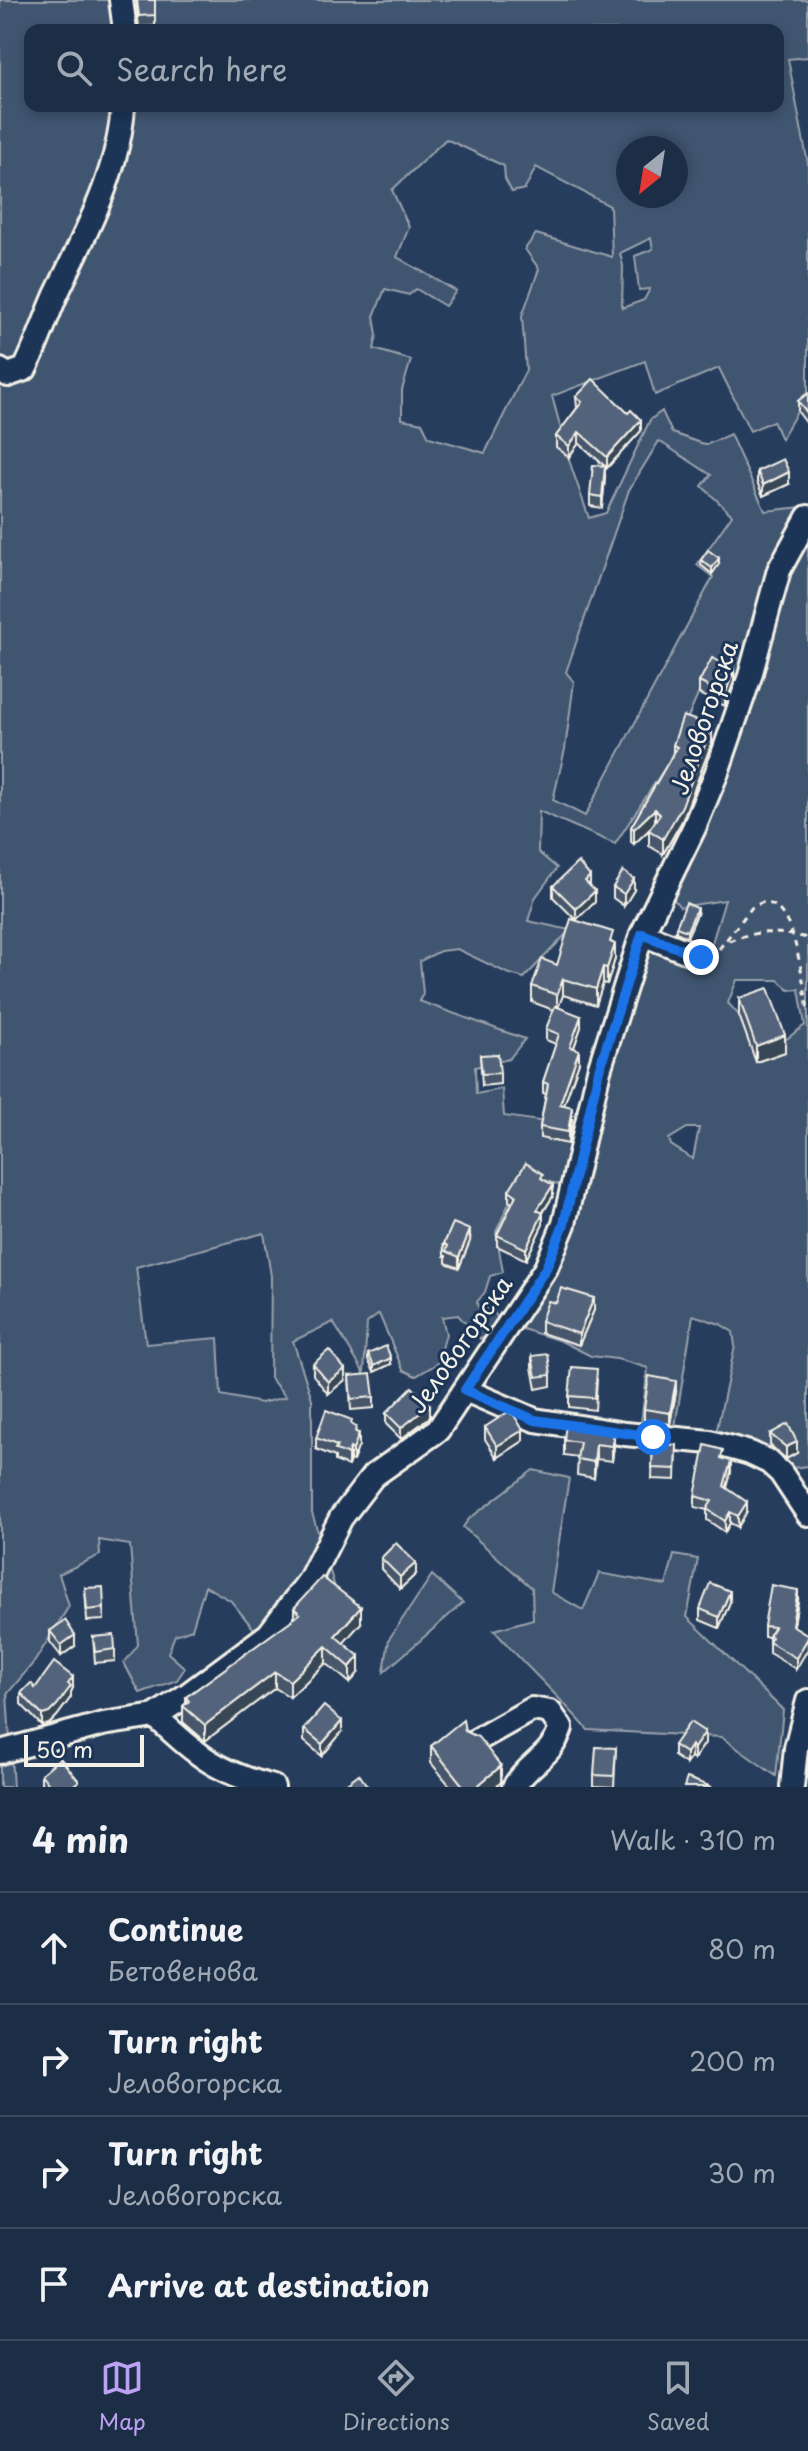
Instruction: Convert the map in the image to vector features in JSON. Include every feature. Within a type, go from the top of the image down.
[{"type":"street","points":[[121,0],[124,24]]},
{"type":"street","points":[[0,370],[8,375],[25,369],[37,346],[50,308],[101,200],[122,130],[123,112]]},
{"type":"street","name":"Јеловогорска","points":[[0,1752],[103,1724],[155,1716],[269,1634],[309,1581],[341,1518],[373,1476],[438,1430],[546,1268],[564,1224],[599,1070],[642,934],[694,828],[717,772],[750,676],[779,570],[808,517]]},
{"type":"street","points":[[642,934],[701,957]]},
{"type":"street","points":[[465,1390],[535,1420],[737,1448],[769,1462],[781,1473],[808,1514]]},
{"type":"street","points":[[792,1787],[796,1748],[808,1701]]},
{"type":"street","points":[[477,1740],[532,1709],[550,1712],[561,1728],[556,1745],[514,1787]]},
{"type":"street","points":[[155,1716],[198,1756],[220,1770],[273,1787]]},
{"type":"path","points":[[701,957],[718,950],[753,906],[764,902],[776,906],[796,949],[808,1010]]},
{"type":"path","points":[[726,942],[755,932],[776,931],[808,938]]},
{"type":"shaded area","points":[[0,0],[808,0],[808,57],[788,59],[808,164],[808,393],[781,439],[773,421],[750,431],[719,368],[655,395],[645,361],[552,396],[589,518],[606,513],[650,420],[662,411],[672,433],[706,445],[730,434],[765,511],[802,507],[766,582],[740,676],[712,663],[668,763],[615,844],[539,811],[538,852],[557,868],[535,898],[528,921],[570,930],[524,978],[457,949],[440,951],[420,961],[423,994],[419,1001],[525,1039],[509,1059],[475,1067],[476,1094],[502,1089],[504,1116],[580,1127],[567,1188],[523,1172],[496,1232],[503,1272],[490,1276],[485,1292],[477,1302],[478,1307],[491,1308],[500,1321],[556,1262],[605,1083],[650,943],[700,952],[711,946],[725,900],[680,907],[670,895],[784,561],[808,528],[808,1466],[785,1469],[715,1438],[735,1346],[733,1332],[693,1315],[674,1433],[640,1430],[648,1368],[617,1359],[591,1356],[561,1341],[500,1322],[495,1335],[480,1339],[458,1315],[442,1317],[446,1334],[438,1363],[416,1376],[403,1370],[379,1314],[367,1323],[364,1373],[333,1322],[293,1341],[312,1399],[312,1513],[341,1607],[282,1656],[231,1601],[205,1586],[192,1629],[175,1635],[168,1653],[185,1668],[177,1680],[140,1693],[124,1663],[138,1645],[130,1545],[99,1540],[100,1555],[59,1574],[69,1606],[35,1661],[7,1694],[13,1787],[0,1787]],"holes":[[[446,139],[504,166],[505,179],[512,192],[525,189],[536,167],[610,206],[612,257],[536,234],[525,249],[539,269],[522,316],[526,370],[485,453],[429,437],[422,423],[402,419],[402,390],[411,360],[374,349],[377,335],[374,316],[385,289],[409,295],[416,289],[445,306],[456,291],[397,257],[409,227],[392,190]],[[651,238],[653,249],[635,256],[639,290],[650,289],[644,300],[622,308],[623,266],[620,253]],[[659,441],[711,475],[702,486],[732,515],[697,565],[713,577],[585,816],[553,800],[565,749],[574,682],[566,672],[629,490]],[[737,980],[778,980],[789,990],[799,989],[805,1025],[756,1062],[739,1015],[728,1003]],[[687,1128],[699,1128],[693,1159],[671,1145],[669,1139]],[[451,1228],[471,1237],[459,1268],[444,1255],[443,1245]],[[264,1233],[271,1276],[270,1378],[286,1397],[261,1403],[221,1395],[218,1338],[146,1344],[136,1267]]]},
{"type":"shaded area","points":[[533,1470],[569,1478],[551,1592],[583,1610],[599,1573],[666,1585],[674,1555],[698,1559],[687,1617],[783,1710],[776,1776],[721,1737],[588,1730],[494,1630],[533,1619],[532,1588],[463,1527],[469,1519]]},
{"type":"shaded area","points":[[432,1575],[463,1603],[384,1672],[389,1639]]},
{"type":"building","points":[[137,0],[155,0],[155,15],[139,16]]},
{"type":"building","points":[[593,379],[628,413],[631,410],[641,420],[607,457],[579,432],[569,446],[556,436],[582,402],[576,397]]},
{"type":"building","points":[[808,393],[808,414],[798,401]]},
{"type":"building","points":[[783,459],[789,472],[763,485],[757,471]]},
{"type":"building","points":[[593,465],[605,466],[602,497],[590,495]]},
{"type":"building","points":[[708,550],[719,558],[712,568],[701,560]]},
{"type":"building","points":[[712,658],[734,669],[725,695],[699,682]]},
{"type":"building","points":[[683,716],[712,726],[682,806],[663,839],[649,830],[660,814],[655,809],[634,829],[631,827],[677,747],[673,745]]},
{"type":"building","points":[[578,862],[590,876],[585,881],[595,891],[576,909],[553,886]]},
{"type":"building","points":[[623,871],[634,879],[624,894],[613,887]]},
{"type":"building","points":[[686,903],[697,908],[687,931],[676,927]]},
{"type":"building","points":[[571,919],[613,932],[610,942],[615,944],[596,989],[563,979],[557,995],[532,986],[542,959],[557,965]]},
{"type":"building","points":[[768,988],[785,1035],[756,1046],[739,998]]},
{"type":"building","points":[[555,1006],[581,1016],[570,1047],[579,1050],[560,1104],[572,1107],[568,1132],[540,1127],[548,1084],[543,1082],[559,1034],[546,1029]]},
{"type":"building","points":[[498,1054],[500,1073],[482,1074],[480,1055]]},
{"type":"building","points":[[526,1163],[553,1185],[537,1210],[543,1213],[526,1249],[497,1235],[516,1195],[509,1190]]},
{"type":"building","points":[[453,1223],[470,1230],[459,1257],[446,1251],[448,1246],[444,1244]]},
{"type":"building","points":[[561,1288],[594,1298],[579,1334],[541,1321],[548,1301],[556,1303]]},
{"type":"building","points":[[386,1346],[391,1358],[374,1366],[368,1354]]},
{"type":"building","points":[[329,1350],[345,1369],[328,1382],[313,1364]]},
{"type":"building","points":[[548,1354],[551,1375],[536,1377],[532,1356]]},
{"type":"building","points":[[572,1367],[597,1369],[595,1398],[569,1396]]},
{"type":"building","points":[[371,1374],[374,1397],[351,1399],[349,1376]]},
{"type":"building","points":[[649,1376],[676,1381],[670,1413],[644,1409]]},
{"type":"building","points":[[412,1387],[430,1405],[401,1428],[386,1413]]},
{"type":"building","points":[[326,1410],[352,1420],[355,1432],[359,1433],[353,1450],[350,1448],[348,1454],[316,1438]]},
{"type":"building","points":[[508,1412],[514,1415],[523,1430],[497,1446],[485,1427]]},
{"type":"building","points":[[566,1423],[614,1431],[612,1446],[596,1444],[594,1462],[577,1459],[580,1442],[564,1440]]},
{"type":"building","points":[[788,1424],[797,1442],[786,1447],[770,1434]]},
{"type":"building","points":[[653,1444],[677,1445],[676,1469],[652,1468]]},
{"type":"building","points":[[705,1445],[723,1450],[721,1458],[731,1461],[724,1486],[747,1502],[738,1516],[730,1512],[725,1521],[707,1509],[712,1501],[695,1496]]},
{"type":"building","points":[[396,1543],[416,1563],[400,1577],[381,1558]]},
{"type":"building","points":[[322,1577],[361,1607],[335,1636],[359,1656],[350,1667],[326,1646],[290,1681],[275,1672],[205,1725],[183,1706],[189,1701],[186,1697],[300,1614],[294,1608]]},
{"type":"building","points":[[710,1583],[730,1591],[719,1617],[700,1609]]},
{"type":"building","points":[[771,1585],[798,1590],[792,1625],[808,1638],[796,1658],[769,1642],[774,1627],[764,1626]]},
{"type":"building","points":[[103,1587],[104,1608],[87,1610],[85,1588]]},
{"type":"building","points":[[65,1620],[75,1635],[61,1645],[50,1631]]},
{"type":"building","points":[[114,1635],[115,1649],[95,1652],[93,1637]]},
{"type":"building","points":[[54,1662],[73,1677],[68,1684],[71,1686],[49,1713],[42,1715],[21,1693],[31,1683],[35,1688]]},
{"type":"building","points":[[324,1706],[342,1721],[322,1744],[304,1729]]},
{"type":"building","points":[[463,1720],[465,1731],[478,1737],[501,1766],[476,1787],[464,1787],[431,1746]]},
{"type":"building","points":[[690,1722],[705,1732],[694,1748],[691,1745],[686,1753],[674,1745]]},
{"type":"building","points":[[596,1747],[616,1748],[614,1776],[594,1775]]},
{"type":"building","points":[[60,1758],[79,1781],[71,1787],[51,1787],[41,1774]]},
{"type":"building","points":[[359,1774],[368,1787],[350,1787],[347,1783]]},
{"type":"building","points":[[687,1778],[712,1787],[684,1787]]},
{"type":"route","points":[[653,1437],[535,1420],[465,1390],[546,1268],[564,1224],[599,1070],[642,934],[701,957]]}]
